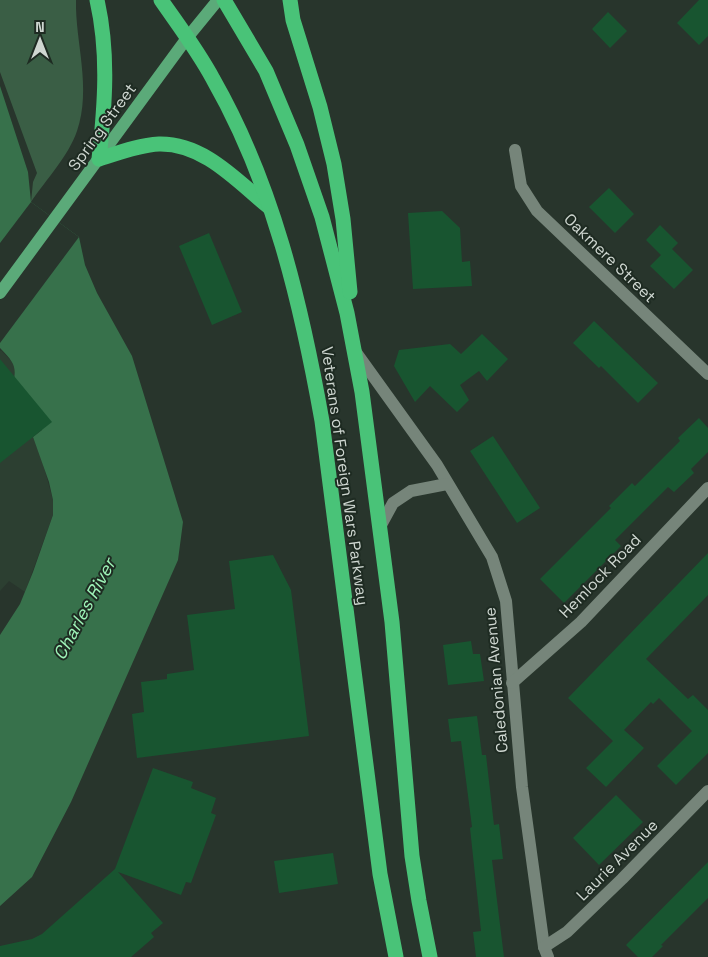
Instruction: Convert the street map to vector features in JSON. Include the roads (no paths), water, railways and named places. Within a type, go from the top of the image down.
[{"type":"highway","points":[[97,0],[103,36],[106,77],[99,159],[160,144],[191,150],[214,162],[270,208]]},
{"type":"highway","name":"Veterans of Foreign Wars Parkway","points":[[161,0],[213,79],[232,115],[255,167],[270,208],[298,303],[322,421],[380,874],[396,957]]},
{"type":"highway","name":"Veterans of Foreign Wars Parkway","points":[[224,0],[266,71],[298,146],[336,263],[355,351],[392,622],[410,845],[418,901],[430,957]]},
{"type":"highway","points":[[290,0],[296,28],[324,120],[337,179],[346,239],[355,351]]},
{"type":"main road","name":"Spring Street","points":[[0,293],[187,38],[218,0]]},
{"type":"street","name":"Oakmere Street","points":[[515,150],[521,186],[537,211],[708,374]]},
{"type":"street","name":"Caledonian Avenue","points":[[355,351],[437,465],[492,557],[506,601],[522,787],[546,952]]},
{"type":"street","points":[[380,527],[393,503],[412,491],[447,484]]},
{"type":"street","name":"Hemlock Road","points":[[512,683],[580,622],[708,488]]},
{"type":"street","name":"Laurie Avenue","points":[[546,952],[622,879],[708,790]]},
{"type":"water","name":"Charles River","points":[[0,86],[28,172],[31,202],[79,237],[85,265],[97,293],[132,356],[183,522],[178,560],[71,802],[32,877],[0,906],[0,635],[20,604],[33,572],[53,515],[53,500],[49,482],[33,437],[42,430],[12,392],[15,372],[13,364],[0,348]]}]
